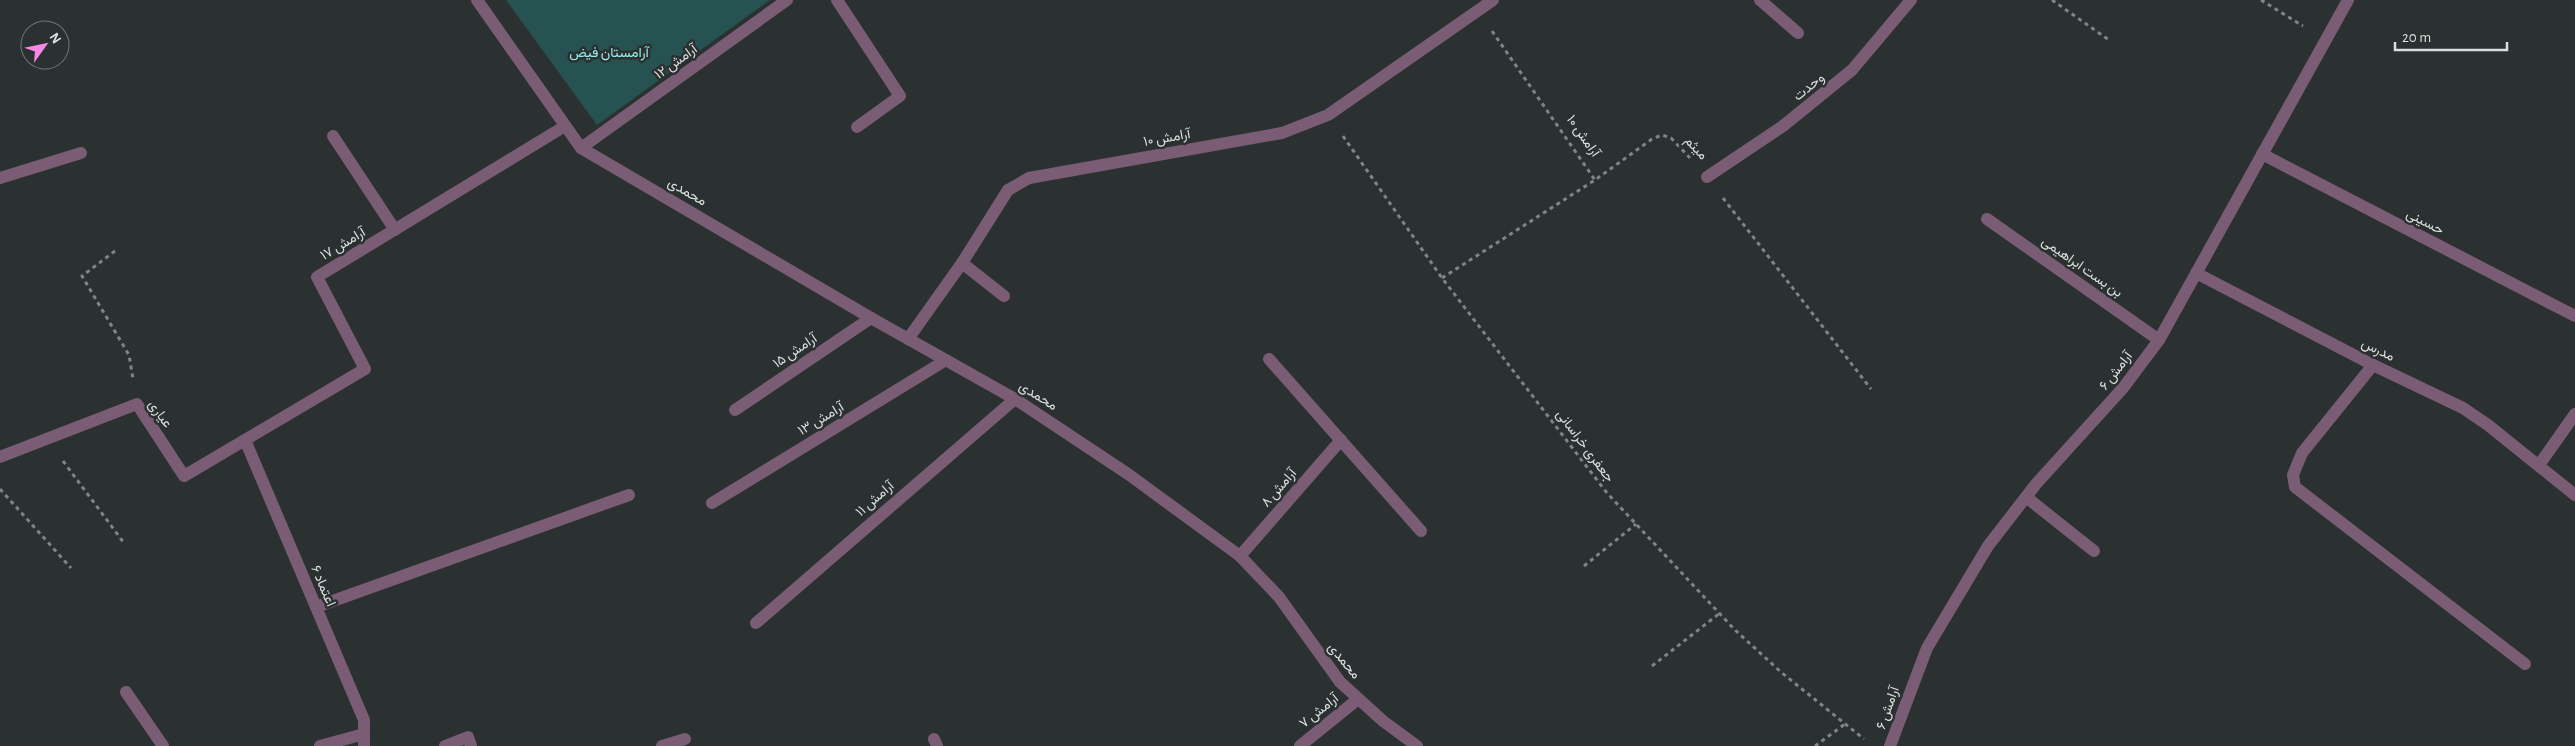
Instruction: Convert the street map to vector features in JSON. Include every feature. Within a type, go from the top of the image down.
[{"type":"street","points":[[477,0],[581,148]]},
{"type":"street","name":"آرامش ۱۲","points":[[581,148],[787,0]]},
{"type":"street","points":[[837,0],[900,96],[857,127]]},
{"type":"street","name":"آرامش ۱۰","points":[[908,339],[962,263],[1008,190],[1029,178],[1282,133],[1328,115],[1493,0]]},
{"type":"street","points":[[1760,0],[1798,33]]},
{"type":"street","name":"وحدت","points":[[1707,176],[1783,126],[1852,70],[1911,0]]},
{"type":"street","name":"آرامش ۶","points":[[1890,746],[1927,648],[1988,546],[2026,498],[2123,388],[2158,340],[2348,0]]},
{"type":"street","name":"آرامش ۱۷","points":[[245,440],[365,369],[318,277],[565,126]]},
{"type":"street","points":[[333,136],[395,230]]},
{"type":"street","name":"محمدی","points":[[581,148],[871,318],[1015,399],[1128,474],[1240,556],[1279,597],[1340,682],[1383,721],[1417,746]]},
{"type":"street","points":[[0,178],[81,153]]},
{"type":"street","name":"حسینی","points":[[2262,154],[2575,316]]},
{"type":"street","name":"بن بست ابراهیمی","points":[[1987,219],[2158,340]]},
{"type":"street","points":[[962,263],[1004,296]]},
{"type":"street","name":"مدرس","points":[[2196,273],[2373,365],[2463,408],[2488,425],[2575,495]]},
{"type":"street","name":"آرامش ۱۵","points":[[735,410],[871,318]]},
{"type":"street","points":[[1269,359],[1421,532]]},
{"type":"street","name":"آرامش ۱۳","points":[[712,503],[946,360]]},
{"type":"street","points":[[2373,365],[2302,453],[2293,475],[2295,487],[2525,664]]},
{"type":"street","name":"آرامش ۱۱","points":[[756,623],[1015,399]]},
{"type":"street","name":"عیاری","points":[[0,458],[137,404],[184,476],[245,440]]},
{"type":"street","points":[[2539,465],[2575,414]]},
{"type":"street","name":"اعتماد ۶","points":[[245,440],[364,720],[364,740]]},
{"type":"street","name":"آرامش ۸","points":[[1240,556],[1341,440]]},
{"type":"street","points":[[316,607],[629,494]]},
{"type":"street","points":[[2026,498],[2094,551]]},
{"type":"street","points":[[126,692],[163,746]]},
{"type":"street","name":"آرامش ۷","points":[[1300,746],[1358,699]]},
{"type":"street","points":[[445,746],[468,737],[471,746]]},
{"type":"street","points":[[662,746],[685,739]]},
{"type":"street","points":[[320,746],[364,740]]},
{"type":"path","points":[[2052,0],[2108,40]]},
{"type":"path","points":[[2262,0],[2326,40]]},
{"type":"path","name":"آرامش ۱۰","points":[[1478,11],[1595,180]]},
{"type":"path","name":"جعفری خراسانی","points":[[1328,115],[1442,278],[1606,493],[1720,613],[1782,673],[1866,740]]},
{"type":"path","name":"میثم","points":[[1442,278],[1595,180],[1652,139],[1662,135],[1671,138],[1707,176],[1871,389]]},
{"type":"path","points":[[115,251],[82,276],[129,355],[137,404]]},
{"type":"path","points":[[47,439],[124,543]]},
{"type":"path","points":[[0,489],[71,568]]},
{"type":"path","points":[[1584,566],[1636,524]]},
{"type":"path","points":[[1652,666],[1720,613]]},
{"type":"path","points":[[1815,746],[1845,724]]},
{"type":"green space","name":"آرامستان فیض","points":[[506,0],[770,0],[597,125]]}]
